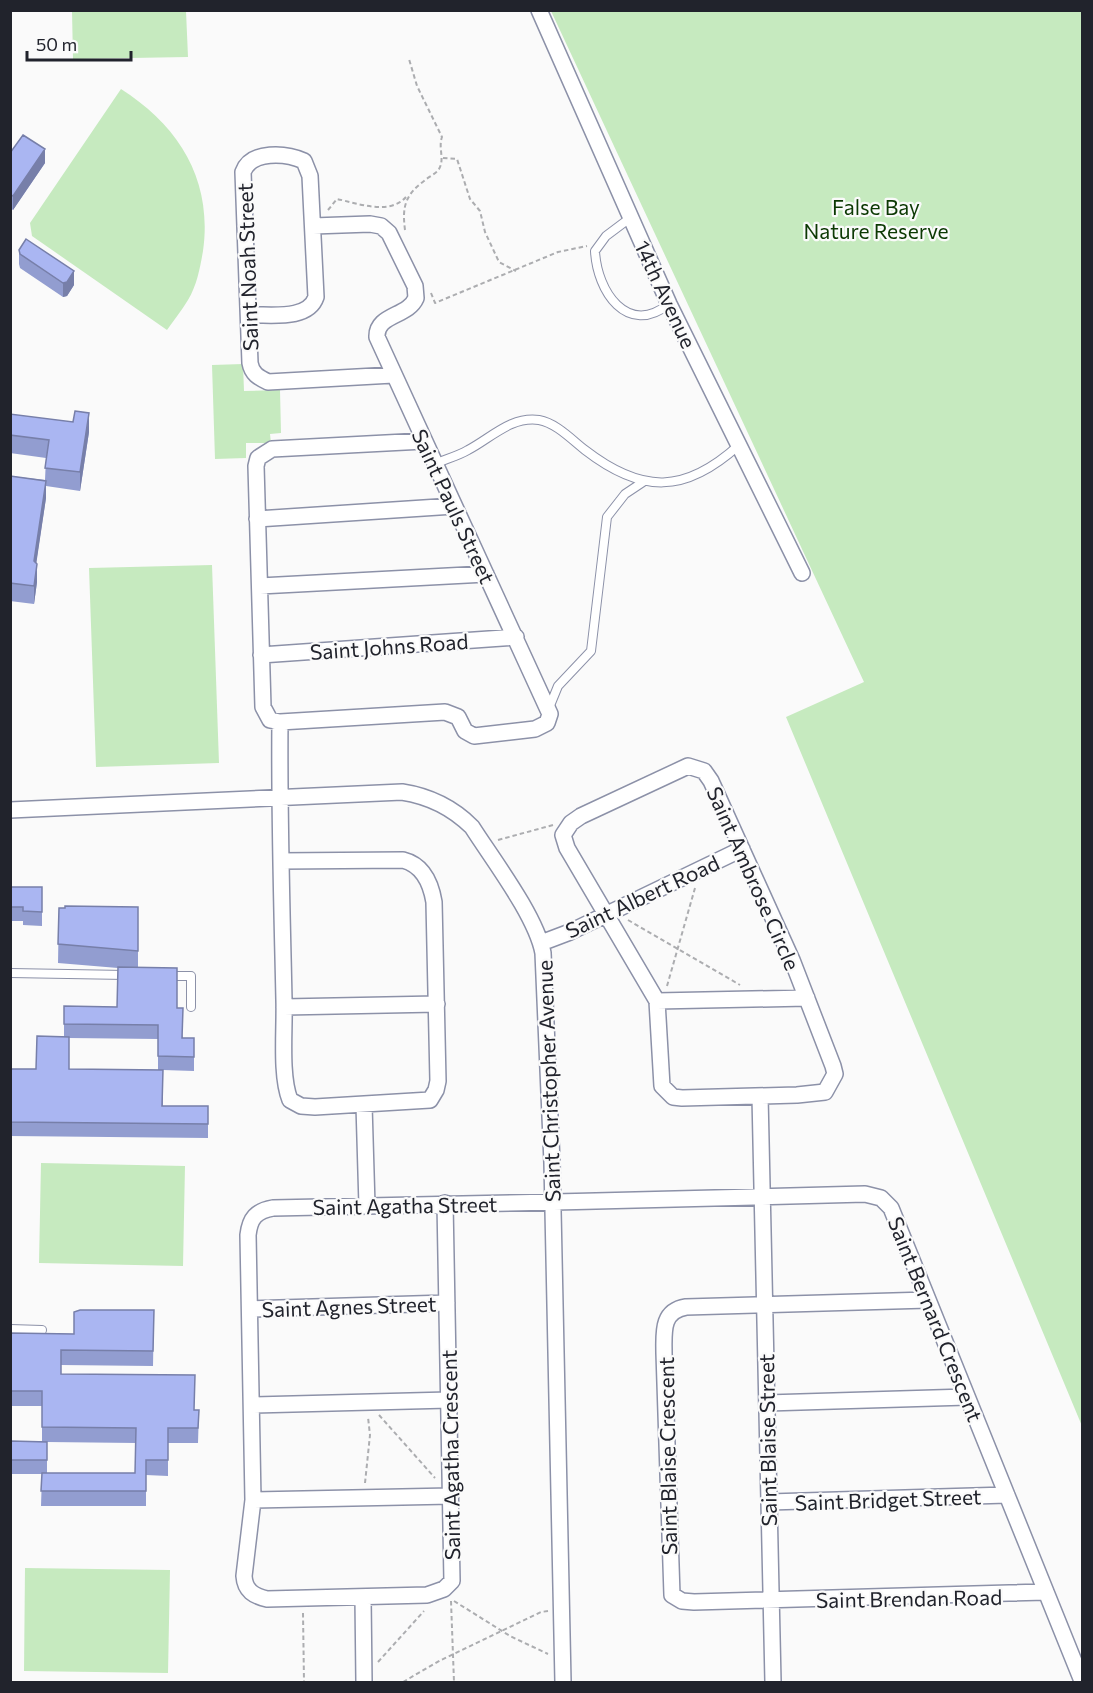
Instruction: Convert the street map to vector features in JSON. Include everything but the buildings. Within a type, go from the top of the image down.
[{"type":"street","name":"14th Avenue","points":[[539,10],[669,304],[802,573]]},
{"type":"street","name":"Saint Noah Street","points":[[313,226],[310,176],[304,161],[287,156],[258,157],[248,163],[243,178],[251,369],[257,377],[268,382],[393,375]]},
{"type":"street","name":"Saint Pauls Street","points":[[313,226],[376,224],[389,233],[416,291],[413,305],[383,321],[377,332],[393,375],[549,708]]},
{"type":"street","points":[[249,315],[299,313],[314,304],[316,297],[313,226]]},
{"type":"street","points":[[424,441],[272,449],[264,453],[256,466],[264,711],[270,720],[280,722],[445,712],[458,717],[465,731],[474,736],[542,727],[549,719],[549,708]]},
{"type":"street","points":[[257,519],[454,506]]},
{"type":"street","points":[[260,586],[486,574]]},
{"type":"street","name":"Saint Johns Road","points":[[261,655],[516,637]]},
{"type":"street","points":[[280,722],[279,796],[284,1007],[287,1086],[290,1100],[301,1106],[315,1107],[425,1102],[434,1096],[438,1081],[432,891],[412,862],[389,859],[281,861]]},
{"type":"street","name":"Saint Ambrose Circle","points":[[688,766],[704,771],[711,781],[742,849],[807,998],[833,1066],[835,1074],[830,1087],[820,1094],[682,1098],[666,1091],[660,1079],[660,1001],[613,912],[564,842],[565,830],[571,823],[673,771],[688,766]]},
{"type":"street","name":"Saint Christopher Avenue","points":[[10,810],[279,796],[412,794],[441,804],[463,818],[484,847],[541,943],[552,1202],[563,1683]]},
{"type":"street","name":"Saint Albert Road","points":[[541,943],[613,912],[742,849]]},
{"type":"street","points":[[660,1001],[807,998]]},
{"type":"street","points":[[284,1007],[437,1004]]},
{"type":"street","points":[[760,1096],[762,1197]]},
{"type":"street","points":[[364,1105],[367,1206]]},
{"type":"street","name":"Saint Bernard Crescent","points":[[552,1202],[865,1194],[881,1198],[891,1208],[1083,1682]]},
{"type":"street","name":"Saint Blaise Street","points":[[762,1197],[773,1683]]},
{"type":"street","name":"Saint Agatha Street","points":[[258,1212],[273,1208],[552,1202]]},
{"type":"street","name":"Saint Agatha Crescent","points":[[258,1212],[249,1224],[248,1235],[254,1500],[245,1584],[259,1597],[303,1599],[448,1594],[453,1577],[445,1203]]},
{"type":"street","points":[[764,1305],[928,1300]]},
{"type":"street","name":"Saint Agnes Street","points":[[250,1309],[447,1303]]},
{"type":"street","name":"Saint Blaise Crescent","points":[[764,1305],[678,1308],[666,1321],[669,1549],[670,1590],[678,1600],[771,1601]]},
{"type":"street","points":[[766,1403],[968,1397]]},
{"type":"street","points":[[253,1405],[449,1400]]},
{"type":"street","name":"Saint Bridget Street","points":[[769,1502],[1007,1495]]},
{"type":"street","points":[[254,1500],[451,1496]]},
{"type":"street","name":"Saint Brendan Road","points":[[771,1601],[1046,1592]]},
{"type":"street","points":[[363,1598],[364,1680]]},
{"type":"lane","points":[[630,218],[598,244],[595,250],[599,272],[613,299],[623,311],[634,316],[649,315],[669,304]]},
{"type":"lane","points":[[435,464],[465,452],[506,426],[529,420],[539,420],[550,424],[607,466],[643,482],[666,484],[682,480],[719,462],[739,445]]},
{"type":"lane","points":[[549,708],[558,686],[591,651],[607,517],[625,494],[643,482]]},
{"type":"lane","points":[[10,973],[135,975]]},
{"type":"lane","points":[[157,976],[191,976],[191,1006]]},
{"type":"lane","points":[[10,1329],[42,1330]]},
{"type":"path","points":[[313,226],[337,199],[383,208],[402,201],[438,170],[442,158],[440,144],[442,137],[417,86],[409,59]]},
{"type":"path","points":[[442,158],[457,159],[470,199],[480,211],[485,232],[499,262],[516,271]]},
{"type":"path","points":[[405,233],[403,212],[407,195]]},
{"type":"path","points":[[431,292],[435,303],[558,252],[598,244]]},
{"type":"path","points":[[484,847],[549,826],[571,823]]},
{"type":"path","points":[[660,1001],[678,951],[699,869]]},
{"type":"path","points":[[613,912],[752,991],[755,998]]},
{"type":"path","points":[[367,1402],[436,1479]]},
{"type":"path","points":[[364,1498],[370,1435],[367,1402]]},
{"type":"path","points":[[448,1594],[502,1631],[548,1655],[562,1666]]},
{"type":"path","points":[[448,1594],[454,1683]]},
{"type":"path","points":[[364,1680],[427,1608],[427,1595]]},
{"type":"path","points":[[303,1599],[304,1683]]},
{"type":"path","points":[[403,1683],[453,1655],[541,1612],[561,1610]]},
{"type":"green space","points":[[72,11],[186,11],[188,57],[73,59]]},
{"type":"green space","name":"False Bay Nature Reserve","points":[[551,11],[1082,11],[1082,1426],[786,717],[864,682]]},
{"type":"green space","points":[[121,89],[160,120],[175,138],[188,157],[203,201],[205,225],[198,276],[188,300],[167,330],[32,236],[30,223]]},
{"type":"green space","points":[[243,364],[244,391],[280,390],[281,433],[270,434],[271,443],[246,443],[246,458],[215,459],[212,365]]},
{"type":"green space","points":[[212,565],[219,763],[96,767],[89,568]]},
{"type":"green space","points":[[41,1163],[185,1166],[183,1266],[39,1263]]},
{"type":"green space","points":[[25,1568],[170,1570],[168,1673],[24,1671]]}]
